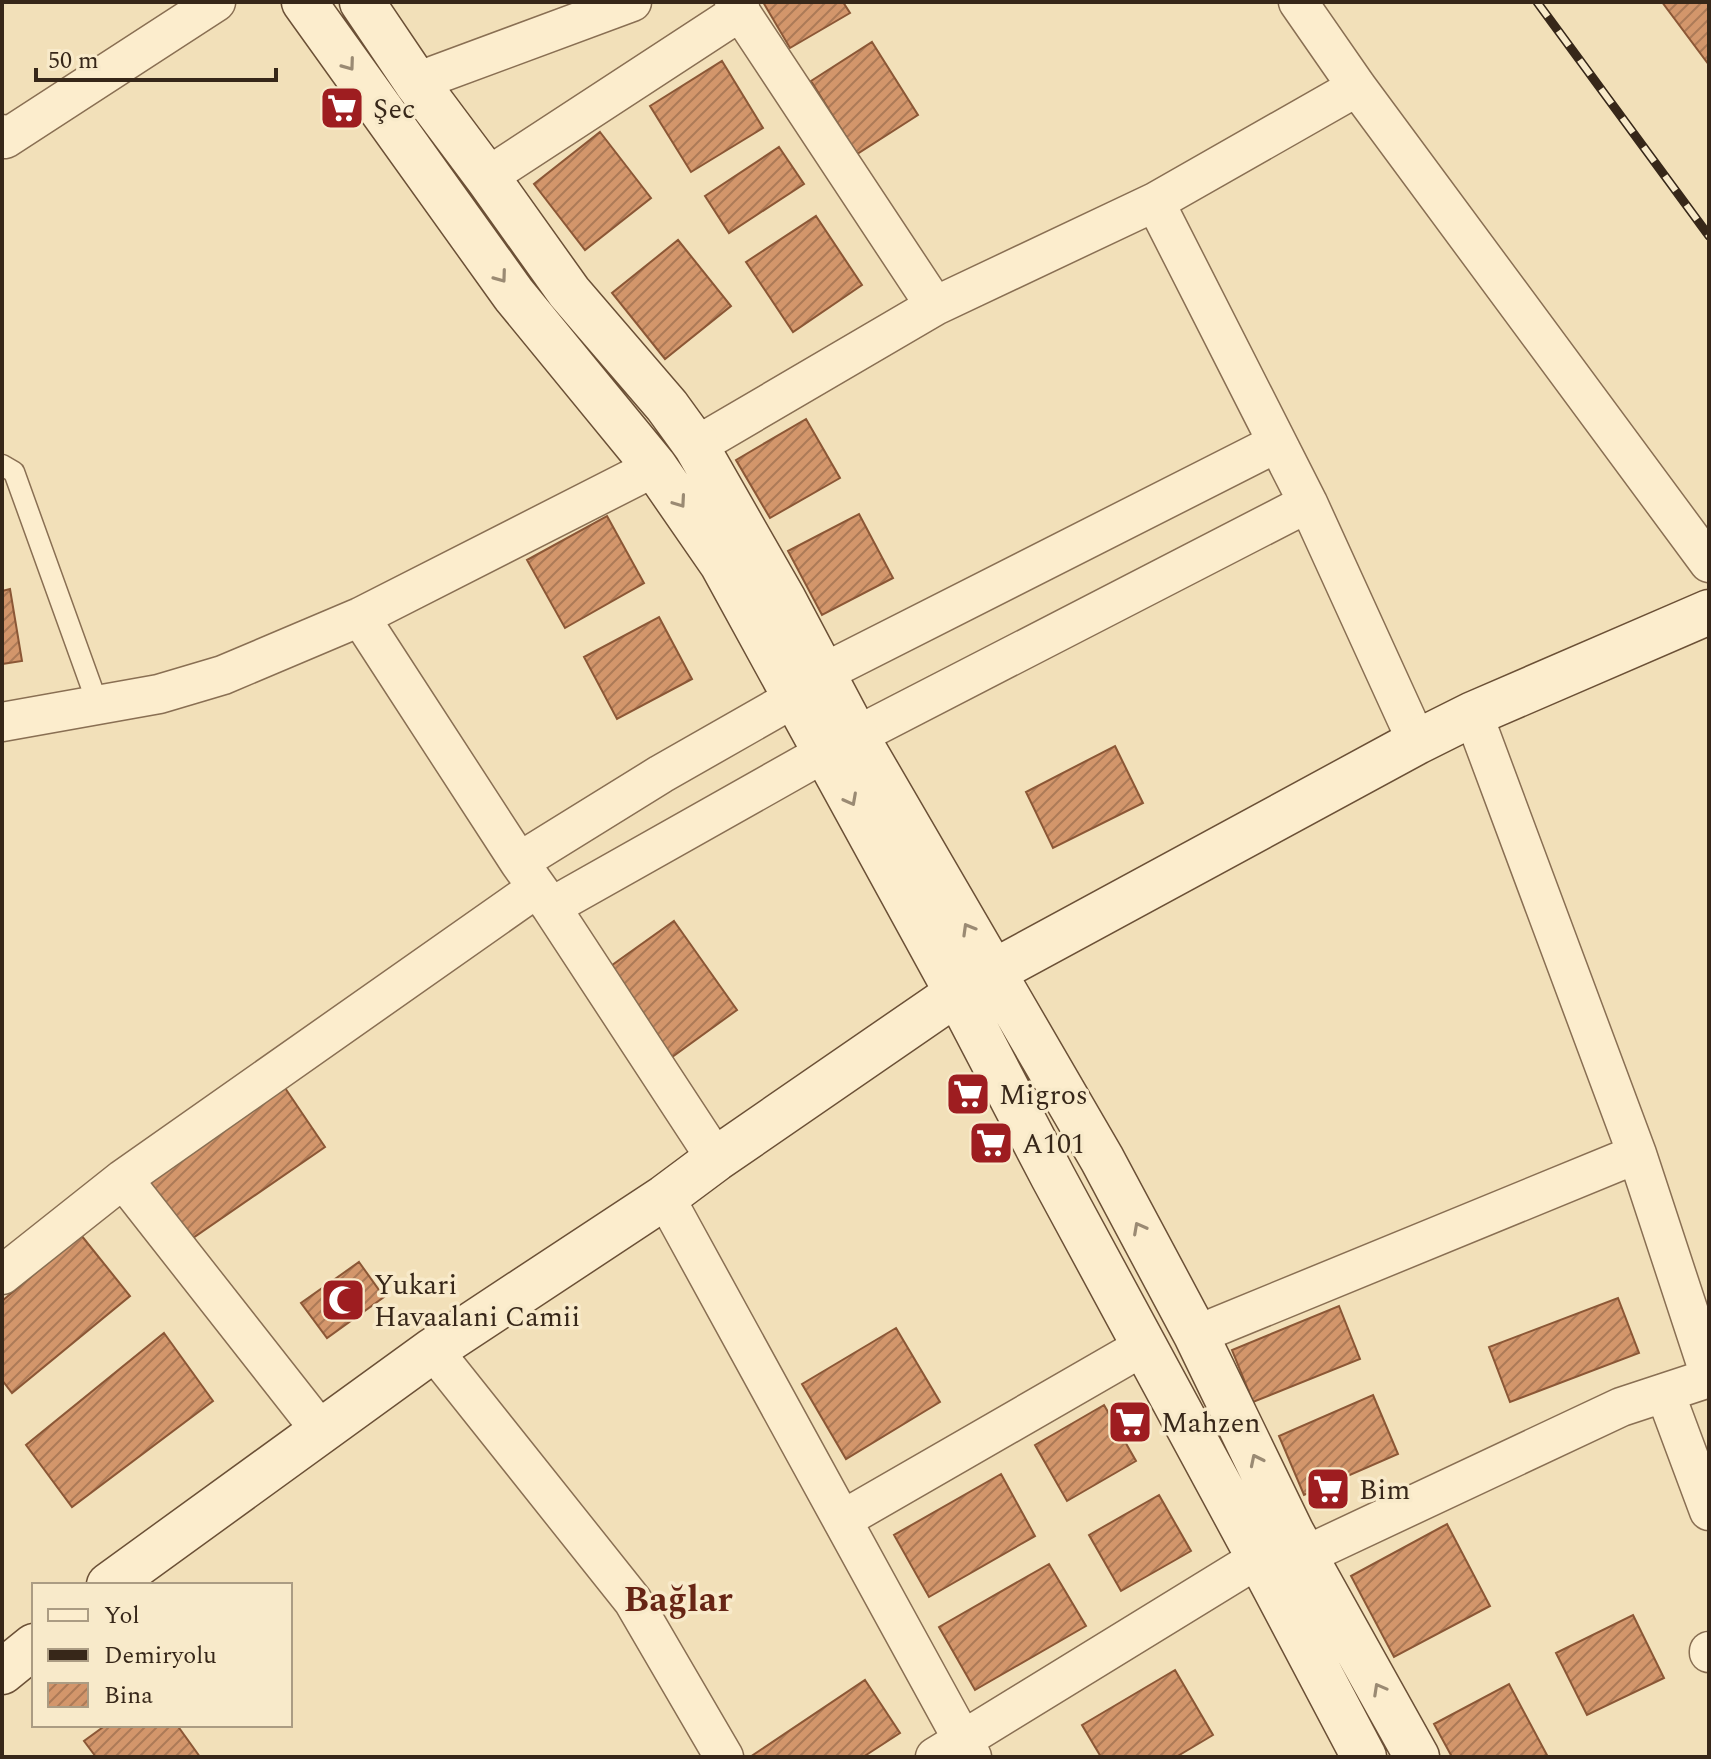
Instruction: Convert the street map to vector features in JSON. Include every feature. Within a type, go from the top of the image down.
[{"type":"main road","points":[[304,2],[514,295],[655,467],[809,685],[841,744],[957,993],[1364,1757]]},
{"type":"main road","points":[[362,2],[416,82],[569,292],[667,406],[696,446],[784,600],[809,685]]},
{"type":"main road","points":[[112,1583],[433,1350],[665,1197],[957,993],[1417,742],[1473,714],[1709,612]]},
{"type":"main road","points":[[841,744],[993,972],[1102,1159],[1196,1335],[1304,1556],[1417,1757]]},
{"type":"main road","points":[[2,1672],[32,1648]]},
{"type":"street","points":[[2,134],[5,139],[216,2]]},
{"type":"street","points":[[416,82],[632,2]]},
{"type":"street","points":[[1298,2],[1357,87],[1709,563]]},
{"type":"street","points":[[487,177],[737,6],[935,306]]},
{"type":"street","points":[[696,446],[935,306],[1155,202],[1357,87]]},
{"type":"street","points":[[1155,202],[1308,503],[1417,742]]},
{"type":"street","points":[[2,1275],[123,1179],[536,886],[661,774],[809,685],[1277,443]]},
{"type":"street","points":[[2,722],[159,694],[223,675],[360,617],[655,467]]},
{"type":"street","points":[[536,886],[841,744],[1308,503]]},
{"type":"street","points":[[360,617],[716,1159]]},
{"type":"street","points":[[1304,1556],[1621,1407],[1709,1376],[1697,1293],[1637,1154],[1473,714]]},
{"type":"street","points":[[1196,1335],[1637,1154]]},
{"type":"street","points":[[123,1179],[321,1431]]},
{"type":"street","points":[[665,1197],[842,1520],[956,1751],[1259,1558]]},
{"type":"street","points":[[842,1520],[1144,1346]]},
{"type":"street","points":[[433,1350],[633,1601],[724,1757]]},
{"type":"street","points":[[1665,1393],[1709,1511]]},
{"type":"lane","points":[[2,465],[14,472],[98,705]]},
{"type":"building","points":[[763,2],[843,2],[850,13],[790,48]]},
{"type":"building","points":[[1662,2],[1709,2],[1709,65]]},
{"type":"building","points":[[872,42],[918,115],[857,154],[811,81]]},
{"type":"building","points":[[722,61],[763,128],[691,172],[650,106]]},
{"type":"building","points":[[600,132],[651,198],[585,250],[534,184]]},
{"type":"building","points":[[779,147],[804,184],[729,233],[705,196]]},
{"type":"building","points":[[816,216],[862,285],[793,332],[746,262]]},
{"type":"building","points":[[678,240],[731,306],[665,359],[612,293]]},
{"type":"building","points":[[806,419],[840,478],[770,518],[736,460]]},
{"type":"building","points":[[859,514],[893,578],[822,615],[788,551]]},
{"type":"building","points":[[607,516],[644,583],[565,628],[527,560]]},
{"type":"building","points":[[10,589],[22,661],[2,664],[2,591]]},
{"type":"building","points":[[659,617],[692,679],[617,719],[584,657]]},
{"type":"building","points":[[1115,746],[1143,803],[1053,848],[1026,792]]},
{"type":"building","points":[[674,921],[737,1010],[672,1057],[608,968]]},
{"type":"building","points":[[281,1082],[325,1147],[190,1240],[146,1176]]},
{"type":"building","points":[[81,1235],[130,1296],[12,1393],[2,1380],[2,1301]]},
{"type":"building","name":"Yukari Havaalani Camii","points":[[359,1262],[384,1297],[327,1338],[301,1303]]},
{"type":"building","points":[[1618,1298],[1639,1353],[1510,1402],[1489,1347]]},
{"type":"building","points":[[1339,1306],[1360,1359],[1253,1402],[1232,1350]]},
{"type":"building","points":[[896,1328],[940,1402],[846,1459],[802,1384]]},
{"type":"building","points":[[164,1333],[213,1401],[72,1507],[26,1445]]},
{"type":"building","points":[[1373,1395],[1398,1454],[1304,1495],[1279,1436]]},
{"type":"building","points":[[1104,1405],[1136,1461],[1067,1501],[1035,1445]]},
{"type":"building","points":[[1001,1474],[1035,1536],[929,1597],[894,1535]]},
{"type":"building","points":[[1159,1495],[1191,1551],[1121,1591],[1089,1535]]},
{"type":"building","points":[[1447,1524],[1490,1606],[1394,1657],[1351,1576]]},
{"type":"building","points":[[1049,1564],[1086,1626],[975,1690],[939,1627]]},
{"type":"building","points":[[1633,1615],[1664,1678],[1587,1715],[1556,1653]]},
{"type":"building","points":[[1175,1670],[1213,1735],[1176,1757],[1101,1757],[1082,1725]]},
{"type":"building","points":[[865,1680],[900,1733],[863,1757],[750,1757]]},
{"type":"building","points":[[1509,1684],[1548,1757],[1452,1757],[1434,1724]]},
{"type":"building","points":[[103,1727],[178,1727],[200,1757],[96,1757],[84,1741]]},
{"type":"railway","points":[[1537,2],[1709,236]]},
{"type":"place","name":"Şec","points":[[342,108]]},
{"type":"place","name":"Migros","points":[[968,1094]]},
{"type":"place","name":"A101","points":[[991,1143]]},
{"type":"place","name":"Yukari Havaalani Camii","points":[[343,1300]]},
{"type":"place","name":"Mahzen","points":[[1130,1422]]},
{"type":"place","name":"Bim","points":[[1328,1489]]},
{"type":"district","name":"Bağlar","points":[[678,1598]]}]
